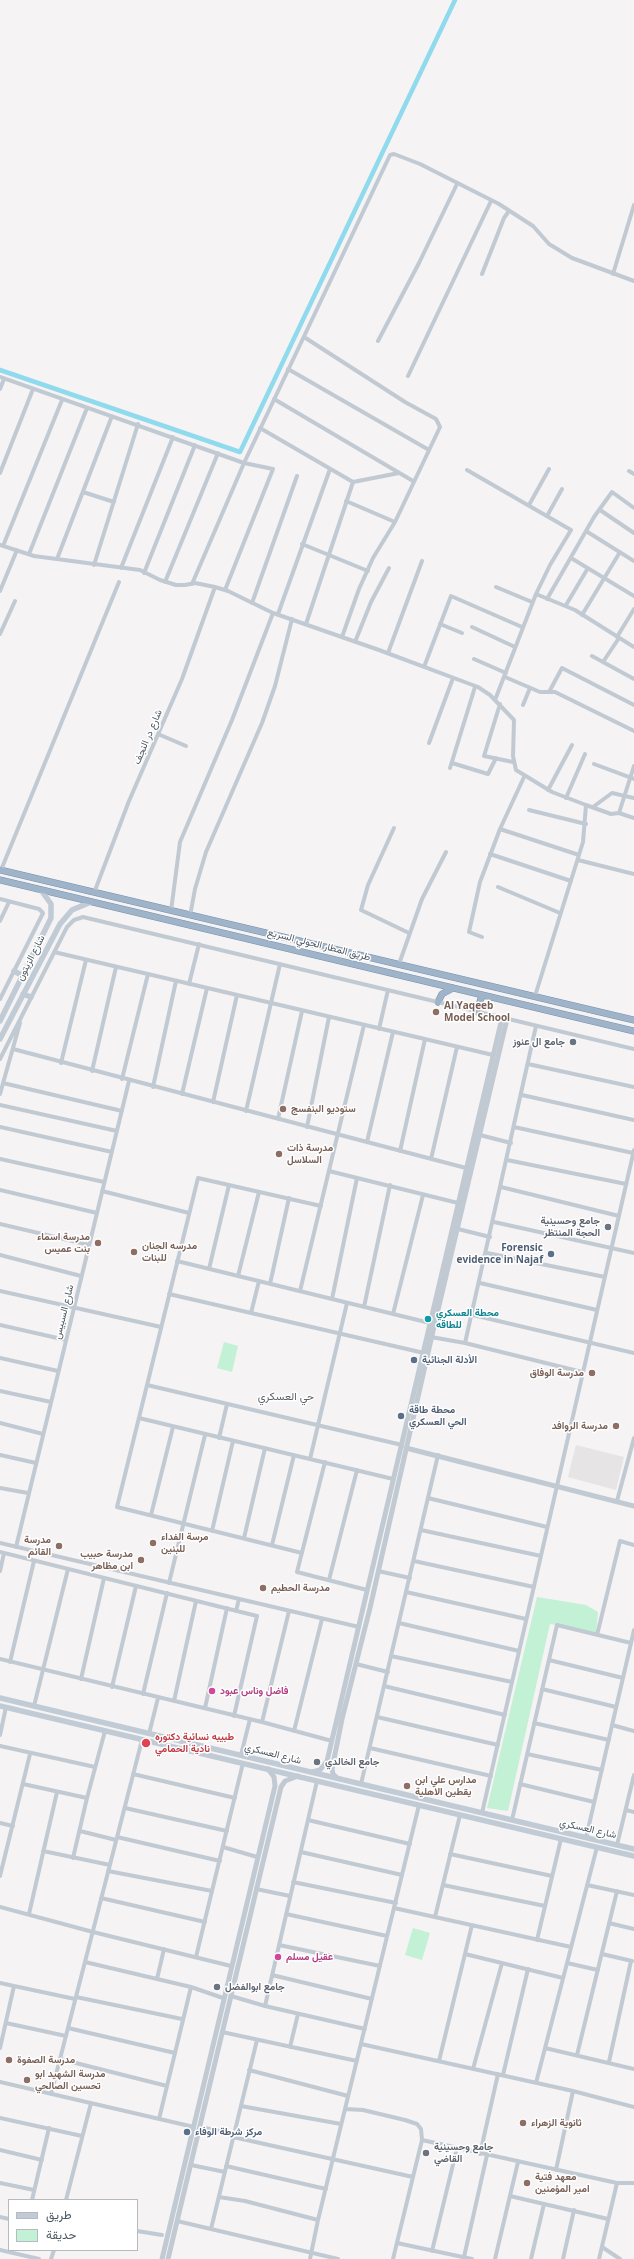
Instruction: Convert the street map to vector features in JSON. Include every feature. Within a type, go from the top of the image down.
[{"type":"highway","name":"طريق المطار الحولي السريع","points":[[0,870],[634,1020]]},
{"type":"highway","name":"طريق المطار الحولي السريع","points":[[0,880],[95,901],[634,1031]]},
{"type":"highway","points":[[438,1002],[442,994],[453,988]]},
{"type":"highway","points":[[477,1012],[482,995]]},
{"type":"highway","points":[[599,1023],[603,1018],[602,1012]]},
{"type":"highway","points":[[621,1028],[620,1022],[623,1017]]},
{"type":"main road","name":"شارع الزيتون","points":[[0,1021],[49,922],[52,911],[48,898],[41,890]]},
{"type":"main road","name":"شارع الزيتون","points":[[0,1039],[47,947],[67,914],[77,906],[95,901]]},
{"type":"main road","points":[[39,943],[44,943],[47,947]]},
{"type":"main road","points":[[14,971],[23,976]]},
{"type":"main road","points":[[23,994],[31,997]]},
{"type":"main road","name":"شارع العسكري","points":[[0,1698],[634,1849]]},
{"type":"main road","name":"شارع العسكري","points":[[3,1707],[634,1856]]},
{"type":"main road","points":[[184,1750],[188,1748],[187,1743]]},
{"type":"main road","points":[[199,1753],[198,1748],[201,1746]]},
{"type":"main road","points":[[384,1797],[388,1795],[387,1790]]},
{"type":"main road","points":[[398,1800],[396,1797],[400,1794]]},
{"type":"street","points":[[192,584],[244,462],[390,154],[394,154],[420,164],[509,211],[533,226],[549,244],[566,254],[613,274],[634,281]]},
{"type":"street","points":[[378,341],[419,263],[456,184]]},
{"type":"street","points":[[408,376],[491,201]]},
{"type":"street","points":[[613,274],[634,205]]},
{"type":"street","points":[[482,274],[504,218],[509,211]]},
{"type":"street","points":[[304,337],[405,402],[436,419],[440,426],[395,522],[368,571],[342,637]]},
{"type":"street","points":[[288,369],[429,450]]},
{"type":"street","points":[[0,389],[2,378],[244,462],[273,469],[225,590]]},
{"type":"street","points":[[0,473],[33,389]]},
{"type":"street","points":[[274,399],[413,481]]},
{"type":"street","points":[[62,400],[2,545],[28,554],[121,568],[144,573],[165,582],[185,586],[192,584],[215,587],[225,590],[273,613],[475,686],[500,704],[511,716],[514,723],[513,762],[516,770],[524,777],[566,798],[611,814],[619,813],[634,818]]},
{"type":"street","points":[[28,554],[87,408]]},
{"type":"street","points":[[57,559],[112,416]]},
{"type":"street","points":[[94,565],[138,424]]},
{"type":"street","points":[[260,428],[353,482],[399,473]]},
{"type":"street","points":[[121,568],[173,437]]},
{"type":"street","points":[[144,573],[195,445]]},
{"type":"street","points":[[165,582],[218,453]]},
{"type":"street","points":[[278,614],[330,469]]},
{"type":"street","points":[[529,505],[549,469]]},
{"type":"street","points":[[467,470],[572,530],[550,565],[532,602],[495,700]]},
{"type":"street","points":[[629,471],[634,474]]},
{"type":"street","points":[[252,603],[297,476]]},
{"type":"street","points":[[306,624],[353,482]]},
{"type":"street","points":[[547,516],[562,489]]},
{"type":"street","points":[[83,492],[114,502]]},
{"type":"street","points":[[547,599],[586,532],[612,492],[634,508]]},
{"type":"street","points":[[346,502],[395,522]]},
{"type":"street","points":[[600,510],[634,533]]},
{"type":"street","points":[[586,532],[634,561]]},
{"type":"street","points":[[302,544],[368,571]]},
{"type":"street","points":[[0,591],[17,550]]},
{"type":"street","points":[[582,615],[620,552]]},
{"type":"street","points":[[571,558],[634,596]]},
{"type":"street","points":[[388,654],[422,561]]},
{"type":"street","points":[[355,642],[371,602],[389,568]]},
{"type":"street","points":[[566,605],[588,568]]},
{"type":"street","points":[[0,870],[119,582]]},
{"type":"street","name":"شارع در النجف","points":[[94,893],[129,801],[182,679],[215,587]]},
{"type":"street","points":[[496,587],[532,602]]},
{"type":"street","points":[[536,594],[566,605],[634,647]]},
{"type":"street","points":[[424,667],[451,596],[522,627]]},
{"type":"street","points":[[0,634],[15,601]]},
{"type":"street","points":[[604,662],[634,609]]},
{"type":"street","points":[[171,911],[176,863],[182,837],[232,720],[273,613]]},
{"type":"street","points":[[190,916],[195,889],[206,852],[262,723],[275,686],[292,619]]},
{"type":"street","points":[[440,624],[462,632]]},
{"type":"street","points":[[472,626],[515,647]]},
{"type":"street","points":[[592,656],[634,679]]},
{"type":"street","points":[[474,659],[530,688],[540,692],[555,692],[634,731]]},
{"type":"street","points":[[549,692],[562,668],[634,705]]},
{"type":"street","points":[[429,743],[453,678]]},
{"type":"street","points":[[475,686],[451,766],[488,774],[496,758]]},
{"type":"street","points":[[523,705],[530,688]]},
{"type":"street","points":[[500,704],[484,756],[513,762]]},
{"type":"street","points":[[158,734],[186,746]]},
{"type":"street","points":[[548,790],[572,745]]},
{"type":"street","points":[[566,798],[585,754]]},
{"type":"street","points":[[594,764],[632,779]]},
{"type":"street","points":[[619,813],[632,779],[634,766]]},
{"type":"street","points":[[482,937],[469,932],[480,882],[500,829],[524,777]]},
{"type":"street","points":[[592,807],[612,793],[634,798]]},
{"type":"street","points":[[535,996],[578,860],[586,824],[586,805]]},
{"type":"street","points":[[529,810],[586,824]]},
{"type":"street","points":[[394,828],[368,885],[360,910],[409,933]]},
{"type":"street","points":[[500,829],[579,854]]},
{"type":"street","points":[[398,964],[422,899],[446,852]]},
{"type":"street","points":[[490,854],[571,881]]},
{"type":"street","points":[[578,860],[634,874]]},
{"type":"street","points":[[498,887],[560,913]]},
{"type":"street","points":[[0,899],[40,909],[42,913],[0,998]]},
{"type":"street","points":[[0,921],[9,902]]},
{"type":"street","points":[[0,1059],[70,923],[82,917],[634,1049]]},
{"type":"street","points":[[189,984],[198,944]]},
{"type":"street","points":[[54,952],[493,1055]]},
{"type":"street","points":[[61,1063],[86,960]]},
{"type":"street","points":[[246,1111],[280,964]]},
{"type":"street","points":[[92,1071],[116,967]]},
{"type":"street","points":[[122,1079],[148,974]]},
{"type":"street","points":[[153,1087],[176,981]]},
{"type":"street","points":[[182,1094],[207,988]]},
{"type":"street","points":[[379,1028],[388,990]]},
{"type":"street","points":[[214,1102],[237,995]]},
{"type":"street","points":[[278,1119],[302,1011]]},
{"type":"street","points":[[0,1094],[23,1013]]},
{"type":"street","points":[[307,1127],[329,1017]]},
{"type":"street","points":[[340,1779],[333,1774],[330,1762],[332,1741],[375,1555],[381,1546],[431,1337],[458,1203],[493,1055],[505,1019]]},
{"type":"street","points":[[442,1282],[458,1229],[505,1019]]},
{"type":"street","points":[[300,1291],[339,1135],[364,1025]]},
{"type":"street","points":[[466,1343],[494,1222],[536,1026]]},
{"type":"street","points":[[367,1142],[393,1032]]},
{"type":"street","points":[[400,1151],[425,1039]]},
{"type":"street","points":[[431,1159],[457,1047]]},
{"type":"street","points":[[13,1049],[129,1081],[466,1168]]},
{"type":"street","points":[[528,1064],[634,1087]]},
{"type":"street","name":"شارع السبيس","points":[[16,1547],[129,1081]]},
{"type":"street","points":[[3,1083],[122,1111]]},
{"type":"street","points":[[522,1095],[634,1120]]},
{"type":"street","points":[[0,1105],[117,1131]]},
{"type":"street","points":[[482,1813],[582,1372],[634,1151],[514,1127]]},
{"type":"street","points":[[0,1129],[112,1152]]},
{"type":"street","points":[[480,1135],[511,1143]]},
{"type":"street","points":[[0,1159],[104,1182]]},
{"type":"street","points":[[507,1160],[626,1184]]},
{"type":"street","points":[[330,1172],[390,1185],[458,1203]]},
{"type":"street","points":[[302,1553],[117,1507],[198,1178],[321,1206]]},
{"type":"street","points":[[332,1299],[357,1178]]},
{"type":"street","points":[[210,1269],[230,1185]]},
{"type":"street","points":[[364,1307],[390,1185]]},
{"type":"street","points":[[501,1187],[619,1216]]},
{"type":"street","points":[[0,1190],[97,1213]]},
{"type":"street","points":[[102,1191],[189,1213]]},
{"type":"street","points":[[238,1276],[259,1192]]},
{"type":"street","points":[[393,1314],[422,1194]]},
{"type":"street","points":[[270,1284],[288,1198]]},
{"type":"street","points":[[494,1222],[634,1253]]},
{"type":"street","points":[[0,1224],[89,1245]]},
{"type":"street","points":[[458,1229],[490,1237]]},
{"type":"street","points":[[487,1253],[605,1277]]},
{"type":"street","points":[[0,1255],[81,1276]]},
{"type":"street","points":[[177,1261],[430,1323]]},
{"type":"street","points":[[251,1313],[259,1281]]},
{"type":"street","points":[[480,1283],[597,1310]]},
{"type":"street","points":[[0,1291],[161,1327]]},
{"type":"street","points":[[169,1294],[424,1352]]},
{"type":"street","points":[[309,1772],[320,1770],[330,1762],[356,1664],[378,1570],[393,1479],[404,1447],[430,1323],[439,1295]]},
{"type":"street","points":[[310,1459],[347,1303]]},
{"type":"street","points":[[473,1315],[590,1341],[634,1353]]},
{"type":"street","points":[[0,1325],[66,1340]]},
{"type":"street","points":[[431,1337],[466,1343],[582,1372]]},
{"type":"street","points":[[0,1358],[58,1371]]},
{"type":"street","points":[[147,1384],[438,1455],[634,1506]]},
{"type":"street","points":[[0,1391],[51,1402]]},
{"type":"street","points":[[218,1438],[227,1404]]},
{"type":"street","points":[[139,1418],[393,1479]]},
{"type":"street","points":[[0,1423],[43,1434]]},
{"type":"street","points":[[151,1515],[173,1427]]},
{"type":"street","points":[[169,1583],[206,1434]]},
{"type":"street","points":[[617,1501],[634,1438]]},
{"type":"street","points":[[212,1530],[233,1441]]},
{"type":"street","points":[[244,1538],[265,1448]]},
{"type":"street","points":[[0,1455],[36,1463]]},
{"type":"street","points":[[272,1545],[294,1455]]},
{"type":"street","points":[[361,1784],[438,1455]]},
{"type":"street","points":[[325,1462],[297,1572],[367,1590]]},
{"type":"street","points":[[329,1580],[357,1470]]},
{"type":"street","points":[[0,1488],[28,1493]]},
{"type":"street","points":[[428,1498],[547,1527]]},
{"type":"street","points":[[421,1530],[541,1556]]},
{"type":"street","points":[[597,1635],[620,1541],[634,1545]]},
{"type":"street","points":[[0,1543],[358,1627]]},
{"type":"street","points":[[0,1571],[2,1553],[257,1616],[234,1716]]},
{"type":"street","points":[[375,1555],[380,1555],[381,1557]]},
{"type":"street","points":[[10,1662],[34,1561]]},
{"type":"street","points":[[414,1561],[534,1587]]},
{"type":"street","points":[[96,1576],[99,1566]]},
{"type":"street","points":[[34,1706],[68,1569]]},
{"type":"street","points":[[378,1570],[410,1578]]},
{"type":"street","points":[[81,1679],[104,1578]]},
{"type":"street","points":[[112,1687],[136,1586]]},
{"type":"street","points":[[406,1592],[526,1619]]},
{"type":"street","points":[[143,1694],[167,1593]]},
{"type":"street","points":[[236,1611],[239,1599]]},
{"type":"street","points":[[174,1701],[196,1601]]},
{"type":"street","points":[[205,1708],[227,1608]]},
{"type":"street","points":[[262,1722],[289,1611]]},
{"type":"street","points":[[294,1731],[322,1619]]},
{"type":"street","points":[[399,1623],[519,1651]]},
{"type":"street","points":[[512,1820],[557,1625],[631,1643]]},
{"type":"street","points":[[586,1838],[634,1630]]},
{"type":"street","points":[[392,1656],[512,1682]]},
{"type":"street","points":[[0,1659],[250,1719],[332,1741]]},
{"type":"street","points":[[549,1660],[623,1678]]},
{"type":"street","points":[[356,1664],[388,1672]]},
{"type":"street","points":[[384,1686],[505,1715]]},
{"type":"street","points":[[542,1689],[616,1707]]},
{"type":"street","points":[[149,1734],[158,1698]]},
{"type":"street","points":[[0,1735],[3,1707]]},
{"type":"street","points":[[377,1717],[498,1745]]},
{"type":"street","points":[[241,1755],[250,1719]]},
{"type":"street","points":[[534,1723],[609,1740]]},
{"type":"street","points":[[612,1725],[634,1731]]},
{"type":"street","points":[[73,1858],[104,1731]]},
{"type":"street","points":[[51,2094],[142,1740]]},
{"type":"street","points":[[0,1746],[30,1754],[95,1767]]},
{"type":"street","points":[[370,1748],[491,1776]]},
{"type":"street","points":[[0,1876],[30,1754]]},
{"type":"street","points":[[527,1754],[602,1770]]},
{"type":"street","points":[[196,1957],[243,1763]]},
{"type":"street","points":[[162,2259],[223,1998],[275,1786],[274,1777],[268,1769]]},
{"type":"street","points":[[133,1774],[235,1798]]},
{"type":"street","points":[[168,2259],[281,1787],[285,1781],[298,1776]]},
{"type":"street","points":[[617,1845],[634,1778]]},
{"type":"street","points":[[265,2006],[317,1781]]},
{"type":"street","points":[[23,1784],[88,1798]]},
{"type":"street","points":[[520,1784],[594,1802]]},
{"type":"street","points":[[29,1914],[57,1792]]},
{"type":"street","points":[[310,2259],[341,2124],[419,1805]]},
{"type":"street","points":[[125,1808],[227,1831]]},
{"type":"street","points":[[626,1810],[634,1812]]},
{"type":"street","points":[[435,1917],[460,1815]]},
{"type":"street","points":[[308,1820],[410,1844]]},
{"type":"street","points":[[0,1823],[13,1826]]},
{"type":"street","points":[[80,1831],[220,1861]]},
{"type":"street","points":[[537,1940],[561,1839]]},
{"type":"street","points":[[223,1847],[257,1857]]},
{"type":"street","points":[[536,2083],[597,1847]]},
{"type":"street","points":[[43,1851],[110,1865]]},
{"type":"street","points":[[300,1852],[402,1875]]},
{"type":"street","points":[[450,1854],[552,1876]]},
{"type":"street","points":[[108,1871],[212,1891]]},
{"type":"street","points":[[293,1882],[396,1903]]},
{"type":"street","points":[[443,1885],[545,1906]]},
{"type":"street","points":[[587,1885],[634,1895]]},
{"type":"street","points":[[256,1889],[290,1896]]},
{"type":"street","points":[[577,2055],[617,1892]]},
{"type":"street","points":[[101,1898],[205,1922]]},
{"type":"street","points":[[0,1907],[92,1932],[231,1966]]},
{"type":"street","points":[[394,1908],[571,1948]]},
{"type":"street","points":[[286,1914],[387,1936]]},
{"type":"street","points":[[609,1923],[634,1929]]},
{"type":"street","points":[[439,2061],[472,1925]]},
{"type":"street","points":[[279,1945],[380,1966]]},
{"type":"street","points":[[157,1979],[164,1949]]},
{"type":"street","points":[[465,1954],[563,1978]]},
{"type":"street","points":[[602,1954],[633,1961],[609,2062]]},
{"type":"street","points":[[85,1962],[191,1987],[223,1998]]},
{"type":"street","points":[[473,2069],[502,1963]]},
{"type":"street","points":[[567,1963],[598,1970]]},
{"type":"street","points":[[503,2075],[528,1969]]},
{"type":"street","points":[[272,1975],[372,1999]]},
{"type":"street","points":[[0,1983],[182,2019]]},
{"type":"street","points":[[0,2048],[14,1986]]},
{"type":"street","points":[[159,2119],[182,2019],[191,1987]]},
{"type":"street","points":[[231,1996],[265,2006],[365,2029]]},
{"type":"street","points":[[290,2047],[298,2014]]},
{"type":"street","points":[[6,2023],[66,2036]]},
{"type":"street","points":[[68,2028],[175,2053]]},
{"type":"street","points":[[222,2032],[357,2061]]},
{"type":"street","points":[[211,2229],[257,2040]]},
{"type":"street","points":[[361,2044],[503,2075],[634,2106]]},
{"type":"street","points":[[545,2048],[634,2069]]},
{"type":"street","points":[[60,2059],[167,2086]]},
{"type":"street","points":[[208,2064],[209,2066],[214,2067]]},
{"type":"street","points":[[249,2070],[348,2096]]},
{"type":"street","points":[[480,2154],[498,2074]]},
{"type":"street","points":[[204,2079],[207,2077],[211,2080]]},
{"type":"street","points":[[0,2082],[194,2127]]},
{"type":"street","points":[[556,2170],[573,2091]]},
{"type":"street","points":[[66,2199],[91,2103]]},
{"type":"street","points":[[241,2106],[341,2124]]},
{"type":"street","points":[[345,2109],[363,2110],[413,2122],[420,2129],[422,2140],[393,2259]]},
{"type":"street","points":[[0,2118],[82,2136]]},
{"type":"street","points":[[200,2127],[413,2177]]},
{"type":"street","points":[[32,2199],[49,2128]]},
{"type":"street","points":[[422,2140],[617,2183],[634,2183]]},
{"type":"street","points":[[432,2251],[457,2148]]},
{"type":"street","points":[[0,2150],[42,2160]]},
{"type":"street","points":[[464,2257],[487,2155]]},
{"type":"street","points":[[495,2259],[518,2162]]},
{"type":"street","points":[[191,2165],[225,2172]]},
{"type":"street","points":[[226,2166],[326,2189]]},
{"type":"street","points":[[0,2183],[34,2190]]},
{"type":"street","points":[[599,2259],[617,2183]]},
{"type":"street","points":[[510,2196],[608,2219]]},
{"type":"street","points":[[219,2197],[245,2201],[318,2220]]},
{"type":"street","points":[[531,2259],[544,2204]]},
{"type":"street","points":[[563,2259],[574,2210]]},
{"type":"street","points":[[177,2221],[338,2259]]},
{"type":"street","points":[[138,2231],[162,2235]]},
{"type":"street","points":[[166,2240],[172,2242]]},
{"type":"street","points":[[396,2243],[472,2259]]},
{"type":"street","points":[[602,2248],[620,2259]]},
{"type":"street","points":[[0,2250],[39,2259]]},
{"type":"shaded area","points":[[576,1445],[624,1457],[616,1490],[568,1477]]},
{"type":"green space","points":[[224,1342],[238,1346],[232,1372],[217,1368]]},
{"type":"green space","points":[[537,1597],[586,1605],[598,1612],[596,1633],[550,1624],[508,1811],[487,1808]]},
{"type":"green space","points":[[413,1928],[430,1933],[422,1960],[405,1955]]},
{"type":"waterway","points":[[0,370],[240,452],[455,0]]},
{"type":"place","name":"Al Yaqeeb Model School","points":[[436,1012]]},
{"type":"place","name":"جامع ال عنوز","points":[[573,1042]]},
{"type":"place","name":"ستوديو البنفسج","points":[[283,1109]]},
{"type":"place","name":"مدرسة ذات السلاسل","points":[[279,1154]]},
{"type":"place","name":"جامع وحسينية الحجة المنتظر","points":[[608,1227]]},
{"type":"place","name":"مدرسة اسماء بنت عميس","points":[[98,1243]]},
{"type":"place","name":"مدرسه الجنان للبنات","points":[[134,1252]]},
{"type":"place","name":"Forensic evidence in Najaf","points":[[551,1254]]},
{"type":"place","name":"محطة العسكري للطاقه","points":[[428,1319]]},
{"type":"place","name":"الأدلة الجنائية","points":[[414,1360]]},
{"type":"place","name":"مدرسة الوفاق","points":[[592,1373]]},
{"type":"place","name":"محطة طاقة الحي العسكري","points":[[401,1416]]},
{"type":"place","name":"مدرسة الروافد","points":[[616,1426]]},
{"type":"place","name":"مرسة الفداء للبنين","points":[[153,1543]]},
{"type":"place","name":"مدرسة القائم","points":[[59,1546]]},
{"type":"place","name":"مدرسة حبيب ابن مظاهر","points":[[141,1560]]},
{"type":"place","name":"مدرسة الحطيم","points":[[263,1588]]},
{"type":"place","name":"فاضل وناس عبود","points":[[212,1691]]},
{"type":"place","name":"طبيبه نسائية دكتوره نادية الحمامي","points":[[146,1743]]},
{"type":"place","name":"جامع الخالدي","points":[[317,1762]]},
{"type":"place","name":"مدارس علي ابن يقطين الاهلية","points":[[407,1786]]},
{"type":"place","name":"عقيل مسلم","points":[[278,1957]]},
{"type":"place","name":"جامع ابوالفضل","points":[[217,1987]]},
{"type":"place","name":"مدرسة الصفوة","points":[[9,2060]]},
{"type":"place","name":"مدرسة الشهيد ابو تحسين الصالحي","points":[[27,2080]]},
{"type":"place","name":"ثانوية الزهراء","points":[[523,2123]]},
{"type":"place","name":"مركز شرطة الوفاء","points":[[187,2132]]},
{"type":"place","name":"جامع وحسينية القاضي","points":[[426,2153]]},
{"type":"place","name":"معهد فتية امير المؤمنين","points":[[527,2183]]},
{"type":"district","name":"حي العسكري","points":[[286,1397]]}]
